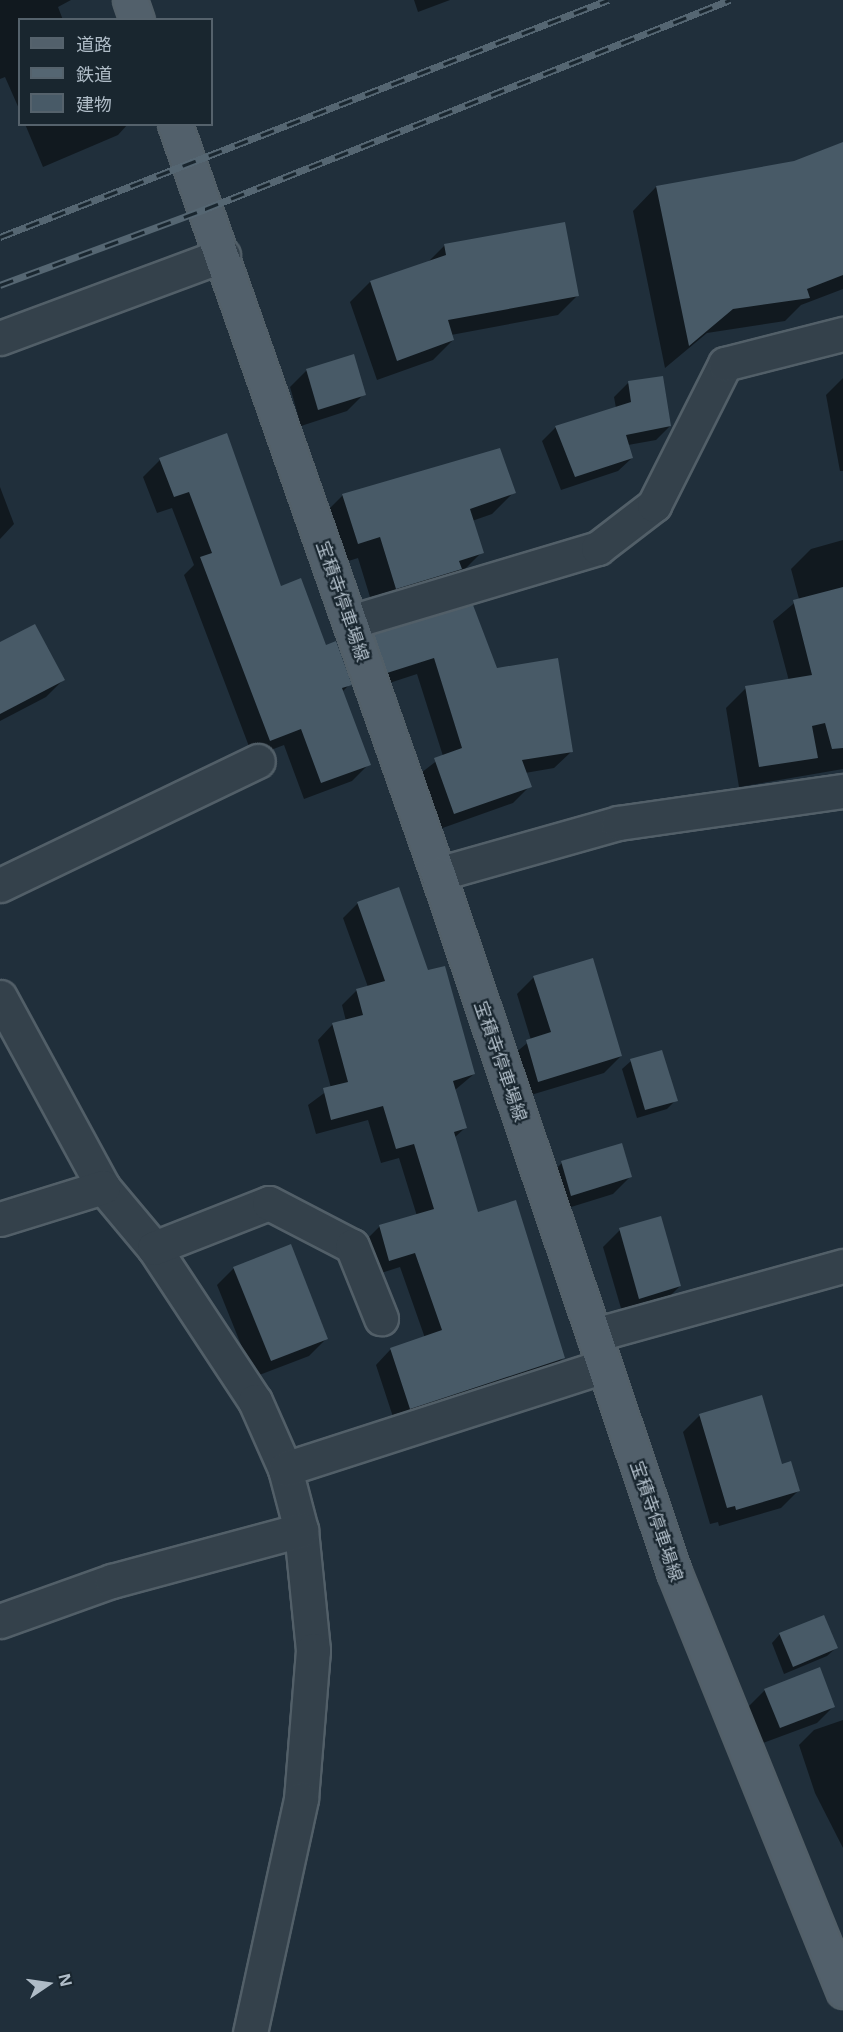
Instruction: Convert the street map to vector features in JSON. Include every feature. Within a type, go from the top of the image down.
[{"type":"main road","points":[[130,0],[136,18]]},
{"type":"main road","name":"宝積寺停車場線","points":[[176,126],[223,255],[438,874],[674,1572],[843,1991]]},
{"type":"street","points":[[0,338],[223,255]]},
{"type":"street","points":[[350,622],[598,548],[654,505],[725,364],[843,334]]},
{"type":"street","points":[[0,885],[258,761]]},
{"type":"street","points":[[438,874],[618,823],[843,791]]},
{"type":"street","points":[[0,997],[103,1187],[154,1248],[255,1401],[285,1469],[301,1530],[313,1650],[301,1799],[249,2032]]},
{"type":"street","points":[[0,1220],[103,1187]]},
{"type":"street","points":[[154,1248],[269,1203],[352,1246],[381,1318]]},
{"type":"street","points":[[594,1335],[843,1266]]},
{"type":"street","points":[[285,1469],[604,1366]]},
{"type":"street","points":[[0,1621],[112,1581],[301,1530]]},
{"type":"building","points":[[843,142],[843,275],[807,289],[810,298],[733,309],[689,346],[656,186],[794,161]]},
{"type":"building","points":[[565,222],[579,296],[448,320],[454,340],[397,361],[370,281],[446,255],[444,244]]},
{"type":"building","points":[[354,354],[366,395],[318,410],[306,369]]},
{"type":"building","points":[[663,376],[671,426],[626,435],[633,458],[575,477],[555,426],[631,402],[628,381]]},
{"type":"building","points":[[227,433],[281,586],[301,578],[326,645],[336,641],[352,685],[342,688],[371,765],[321,783],[301,729],[270,741],[200,557],[212,553],[189,492],[174,497],[159,458]]},
{"type":"building","points":[[500,448],[516,493],[470,509],[484,553],[459,561],[462,569],[396,589],[380,537],[358,544],[342,494]]},
{"type":"building","points":[[843,587],[843,748],[832,749],[825,723],[812,726],[818,758],[759,767],[745,686],[812,675],[793,600]]},
{"type":"building","points":[[473,605],[497,668],[558,658],[573,752],[522,760],[532,787],[454,814],[434,758],[462,748],[434,658],[387,673],[374,634]]},
{"type":"building","points":[[35,624],[65,680],[0,714],[0,642]]},
{"type":"building","points":[[399,887],[428,970],[445,966],[475,1074],[453,1081],[467,1128],[454,1132],[478,1212],[516,1200],[565,1358],[410,1409],[390,1348],[442,1330],[415,1253],[389,1261],[379,1225],[434,1209],[414,1144],[396,1149],[383,1106],[331,1120],[323,1088],[348,1082],[332,1023],[363,1015],[356,989],[385,981],[357,902]]},
{"type":"building","points":[[593,958],[622,1056],[538,1082],[526,1040],[551,1032],[533,976]]},
{"type":"building","points":[[662,1050],[678,1101],[645,1110],[630,1059]]},
{"type":"building","points":[[622,1143],[632,1177],[571,1196],[561,1161]]},
{"type":"building","points":[[661,1216],[681,1286],[639,1299],[619,1228]]},
{"type":"building","points":[[291,1244],[328,1339],[271,1361],[233,1267]]},
{"type":"building","points":[[762,1395],[782,1464],[791,1461],[800,1491],[736,1510],[735,1506],[727,1508],[699,1414]]},
{"type":"building","points":[[824,1615],[838,1648],[793,1667],[779,1633]]},
{"type":"building","points":[[820,1667],[835,1707],[780,1728],[764,1689]]},
{"type":"railway","points":[[0,237],[608,0]]},
{"type":"railway","points":[[0,285],[205,209],[730,0]]}]
